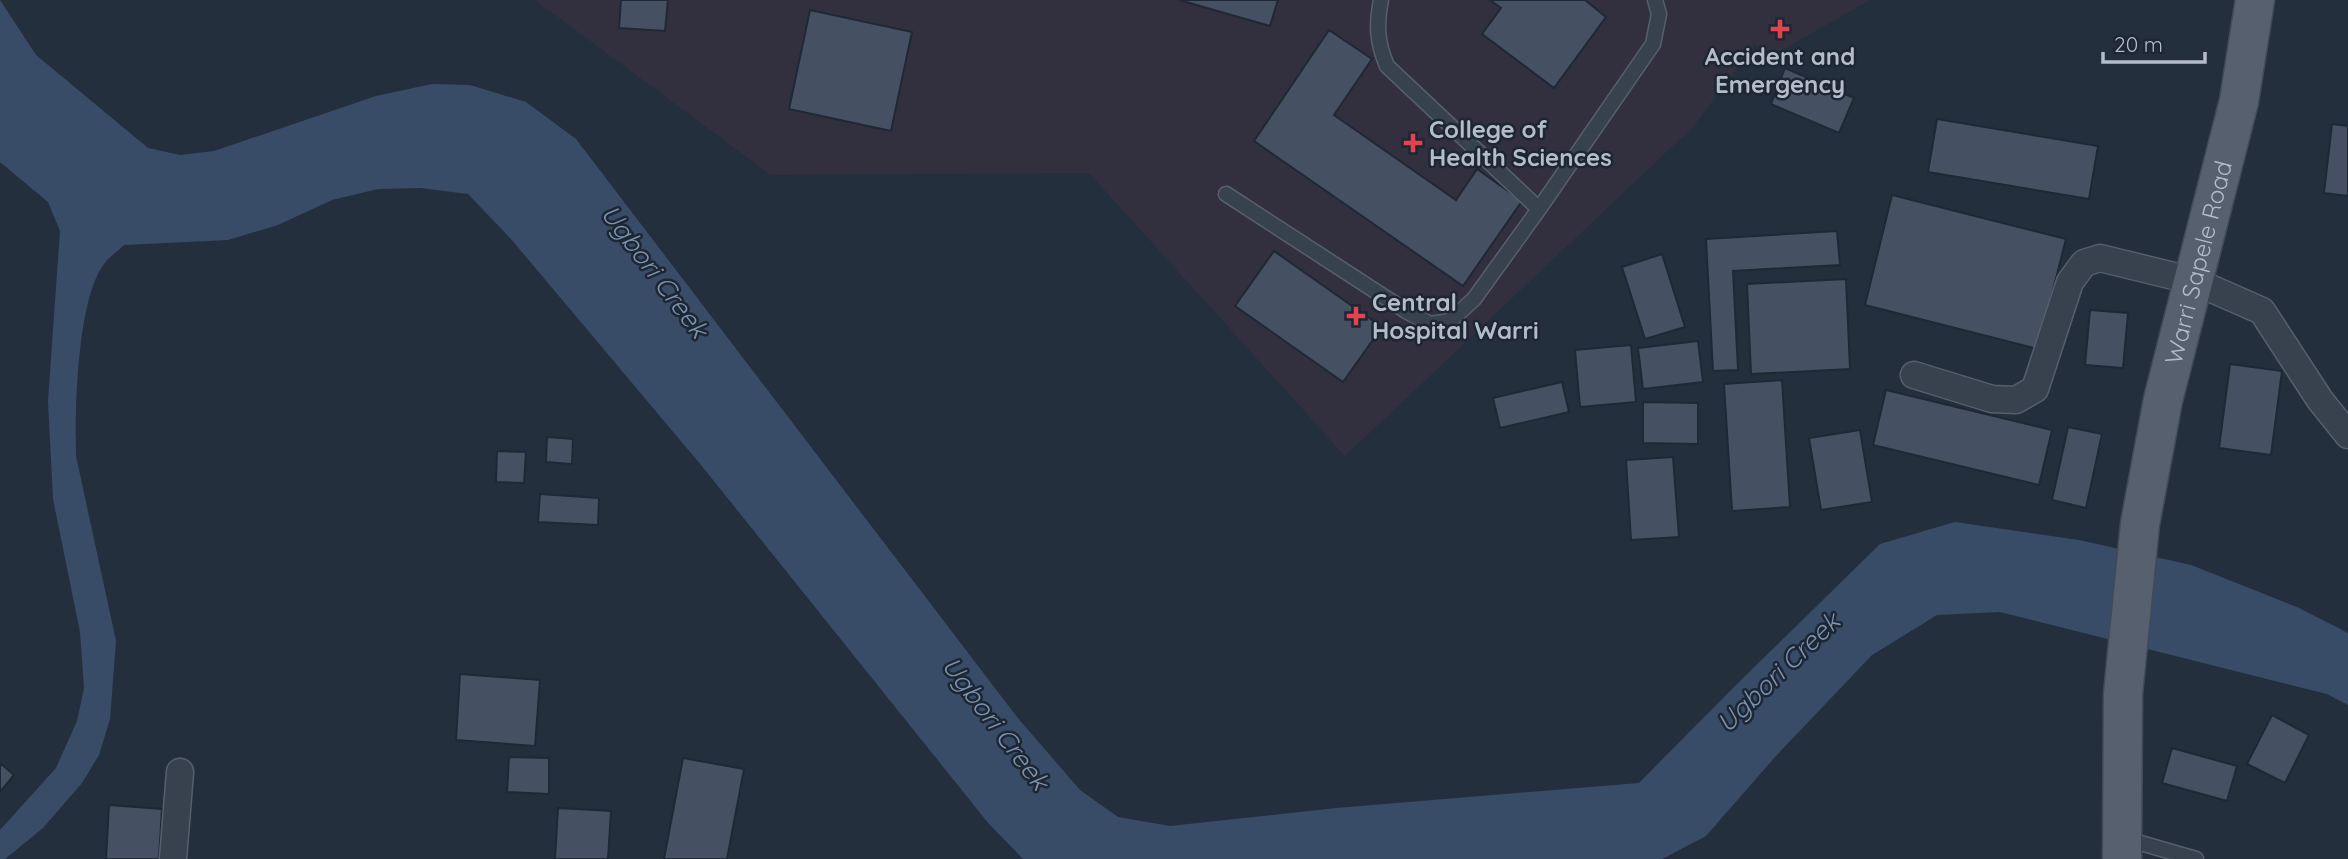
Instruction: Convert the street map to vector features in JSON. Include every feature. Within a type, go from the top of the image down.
[{"type":"main road","name":"Warri Sapele Road","points":[[2122,848],[2123,694],[2140,524],[2163,400],[2238,101],[2255,0]]},
{"type":"street","points":[[1914,375],[1992,399],[2016,400],[2035,389],[2070,282],[2084,263],[2100,258],[2194,281],[2262,311],[2320,400],[2348,435]]},
{"type":"street","points":[[173,859],[180,772]]},
{"type":"lane","points":[[1381,0],[1377,18],[1379,46],[1387,66],[1539,209]]},
{"type":"lane","points":[[1226,194],[1406,311],[1430,324],[1450,321],[1474,299],[1653,44],[1659,14],[1655,0]]},
{"type":"lane","points":[[2122,848],[2196,859]]},
{"type":"shaded area","name":"Central Hospital Warri","points":[[535,0],[1870,0],[1770,57],[1755,44],[1693,127],[1345,456],[1089,173],[771,175]]},
{"type":"water","name":"Ugbori Creek","points":[[0,0],[36,55],[148,148],[180,155],[214,151],[376,96],[432,84],[470,85],[526,102],[576,139],[1017,717],[1080,790],[1118,817],[1170,826],[1337,808],[1639,783],[1880,544],[1955,522],[2079,540],[2191,565],[2299,608],[2348,633],[2348,705],[2327,694],[2000,612],[1937,615],[1872,655],[1775,757],[1706,836],[1662,859],[1023,859],[989,824],[701,465],[511,239],[468,194],[421,188],[378,189],[332,200],[278,225],[228,240],[124,245],[104,264],[95,281],[83,328],[77,384],[76,456],[116,641],[110,719],[99,755],[82,783],[43,828],[5,859],[0,859],[0,830],[56,768],[77,721],[84,688],[80,632],[53,499],[48,401],[60,231],[48,202],[0,162]]},
{"type":"building","points":[[621,0],[668,0],[665,31],[619,28]]},
{"type":"building","points":[[1179,0],[1278,0],[1270,26]]},
{"type":"building","points":[[1490,0],[1585,0],[1606,17],[1554,88],[1482,34],[1501,8]]},
{"type":"building","points":[[810,10],[912,32],[891,131],[789,109]]},
{"type":"building","points":[[1329,30],[1372,59],[1334,115],[1456,200],[1477,169],[1522,201],[1463,286],[1254,141]]},
{"type":"building","points":[[1785,68],[1854,98],[1839,133],[1771,104]]},
{"type":"building","points":[[1937,119],[2098,146],[2089,199],[1928,172]]},
{"type":"building","points":[[2332,124],[2348,126],[2348,196],[2324,193]]},
{"type":"building","points":[[1892,195],[2066,239],[2038,349],[1865,305]]},
{"type":"building","points":[[1837,231],[1840,265],[1733,271],[1738,370],[1713,371],[1706,239]]},
{"type":"building","points":[[1274,251],[1382,327],[1343,382],[1235,306]]},
{"type":"building","points":[[1662,254],[1685,327],[1645,339],[1622,267]]},
{"type":"building","points":[[1846,279],[1850,369],[1751,374],[1747,284]]},
{"type":"building","points":[[2090,310],[2128,313],[2123,368],[2085,365]]},
{"type":"building","points":[[1698,341],[1703,382],[1643,389],[1638,348]]},
{"type":"building","points":[[1631,345],[1636,402],[1580,407],[1575,350]]},
{"type":"building","points":[[2230,364],[2282,371],[2271,455],[2219,448]]},
{"type":"building","points":[[1782,380],[1790,507],[1732,511],[1724,384]]},
{"type":"building","points":[[1562,382],[1569,412],[1500,428],[1493,398]]},
{"type":"building","points":[[1886,390],[2052,430],[2039,485],[1873,445]]},
{"type":"building","points":[[1643,402],[1698,403],[1698,444],[1643,443]]},
{"type":"building","points":[[2068,427],[2102,434],[2086,508],[2052,500]]},
{"type":"building","points":[[1860,430],[1872,502],[1821,510],[1809,438]]},
{"type":"building","points":[[547,437],[573,439],[572,464],[546,462]]},
{"type":"building","points":[[497,451],[526,452],[524,483],[496,482]]},
{"type":"building","points":[[1673,457],[1679,537],[1631,540],[1626,460]]},
{"type":"building","points":[[540,494],[599,498],[598,525],[538,522]]},
{"type":"building","points":[[460,674],[540,680],[535,746],[456,740]]},
{"type":"building","points":[[2272,715],[2309,735],[2285,783],[2247,764]]},
{"type":"building","points":[[2172,748],[2237,766],[2227,801],[2162,783]]},
{"type":"building","points":[[509,757],[549,758],[549,794],[507,792]]},
{"type":"building","points":[[683,758],[744,769],[727,859],[664,859]]},
{"type":"building","points":[[0,763],[14,775],[0,792]]},
{"type":"building","points":[[109,805],[162,809],[159,859],[106,859]]},
{"type":"building","points":[[558,808],[611,811],[608,859],[555,859]]},
{"type":"place","name":"Accident and Emergency","points":[[1780,29]]},
{"type":"place","name":"College of Health Sciences","points":[[1413,143]]},
{"type":"place","name":"Central Hospital Warri","points":[[1356,316]]}]
